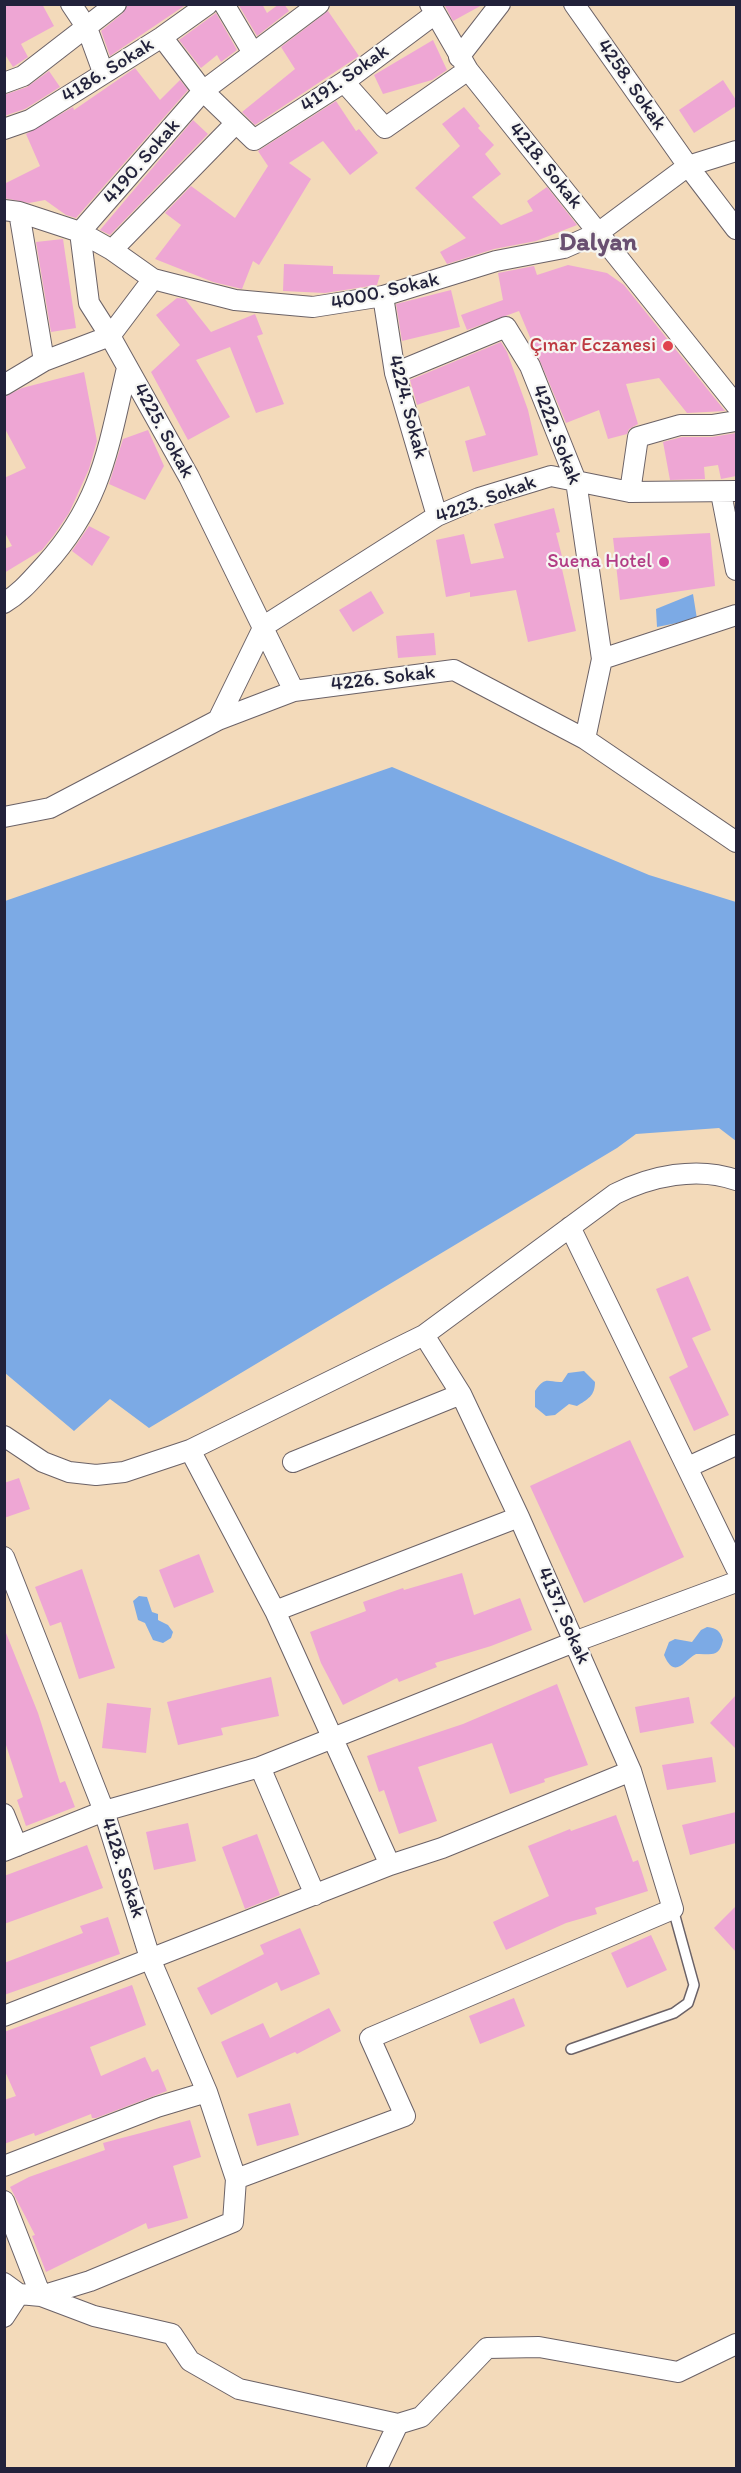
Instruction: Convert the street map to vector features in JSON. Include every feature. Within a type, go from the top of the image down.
[{"type":"street","points":[[71,4],[87,28],[103,72]]},
{"type":"street","points":[[4,83],[23,76],[116,4]]},
{"type":"street","name":"4186. Sokak","points":[[4,129],[30,120],[162,37],[208,4]]},
{"type":"street","points":[[225,4],[253,53]]},
{"type":"street","name":"4190. Sokak","points":[[80,232],[203,91],[319,4]]},
{"type":"street","points":[[344,82],[385,128],[464,63],[501,4]]},
{"type":"street","name":"4258. Sokak","points":[[574,4],[688,166],[736,228]]},
{"type":"street","name":"4218. Sokak","points":[[433,9],[464,63],[736,405]]},
{"type":"street","name":"4191. Sokak","points":[[236,123],[254,141],[344,82],[433,9]]},
{"type":"street","points":[[112,250],[236,123],[203,91],[162,37]]},
{"type":"street","name":"4000. Sokak","points":[[12,211],[80,232],[112,250],[153,279],[235,300],[313,307],[383,296],[496,261],[564,248],[598,233],[688,166],[736,151]]},
{"type":"street","points":[[12,211],[44,361]]},
{"type":"street","name":"4225. Sokak","points":[[80,232],[88,303],[110,336],[189,477],[294,691]]},
{"type":"street","points":[[4,385],[44,361],[110,336],[153,279]]},
{"type":"street","name":"4224. Sokak","points":[[383,296],[395,373],[437,516]]},
{"type":"street","name":"4222. Sokak","points":[[395,373],[506,327],[530,366],[576,481],[602,659],[585,739]]},
{"type":"street","points":[[4,603],[17,595],[63,545],[83,516],[103,471],[127,368]]},
{"type":"street","points":[[630,492],[638,437],[680,425],[712,425],[736,421]]},
{"type":"street","name":"4223. Sokak","points":[[264,626],[437,516],[479,498],[550,476],[630,492],[729,492]]},
{"type":"street","points":[[729,492],[736,570]]},
{"type":"street","points":[[602,659],[736,615]]},
{"type":"street","points":[[218,720],[264,626]]},
{"type":"street","name":"4226. Sokak","points":[[6,812],[50,808],[218,720],[294,691],[454,670],[585,739],[736,842]]},
{"type":"street","points":[[4,1436],[43,1462],[69,1472],[96,1475],[124,1472],[190,1450],[424,1335],[615,1194],[657,1177],[706,1173],[736,1180]]},
{"type":"street","points":[[570,1227],[736,1569]]},
{"type":"street","name":"4137. Sokak","points":[[424,1335],[461,1394],[519,1517],[631,1772],[673,1909]]},
{"type":"street","points":[[292,1462],[461,1394]]},
{"type":"street","points":[[688,1467],[736,1445]]},
{"type":"street","points":[[190,1450],[275,1611],[390,1865]]},
{"type":"street","points":[[275,1611],[519,1517]]},
{"type":"street","name":"4128. Sokak","points":[[4,1557],[104,1811],[151,1961],[207,2092],[236,2179]]},
{"type":"street","points":[[4,1814],[11,1848],[104,1811],[260,1767],[574,1642],[736,1582]]},
{"type":"street","points":[[260,1767],[315,1895]]},
{"type":"street","points":[[4,2016],[151,1961],[390,1865],[442,1848],[631,1772]]},
{"type":"street","points":[[41,2296],[90,2281],[233,2222],[236,2179],[405,2116],[370,2038],[673,1909]]},
{"type":"street","points":[[4,2166],[157,2107],[207,2092]]},
{"type":"street","points":[[4,2201],[41,2296]]},
{"type":"street","points":[[4,2317],[12,2288],[41,2296],[94,2316],[172,2334],[190,2361],[239,2389],[398,2424],[421,2417],[487,2349],[539,2348],[678,2373],[736,2344]]},
{"type":"street","points":[[377,2469],[398,2424]]},
{"type":"lane","points":[[571,2049],[674,2013],[688,2002],[694,1985],[673,1909]]},
{"type":"water","points":[[693,594],[697,619],[657,627],[656,609]]},
{"type":"water","points":[[392,767],[649,875],[736,902],[736,1141],[719,1128],[636,1134],[617,1148],[149,1428],[110,1399],[74,1431],[5,1373],[5,901]]},
{"type":"water","points":[[584,1371],[595,1382],[594,1391],[588,1399],[577,1406],[569,1404],[555,1415],[546,1416],[535,1407],[535,1391],[542,1383],[545,1381],[562,1382],[568,1373]]},
{"type":"water","points":[[139,1596],[147,1597],[152,1612],[158,1614],[158,1620],[168,1625],[173,1632],[171,1638],[163,1643],[153,1640],[145,1623],[138,1620],[133,1601]]},
{"type":"water","points":[[707,1627],[718,1630],[721,1634],[723,1640],[716,1653],[696,1654],[676,1668],[668,1662],[664,1655],[669,1642],[675,1639],[692,1642],[701,1630]]},
{"type":"building","points":[[4,4],[42,4],[54,26],[21,44],[28,57],[13,67],[4,53]]},
{"type":"building","points":[[128,4],[187,4],[110,56],[101,31],[123,13]]},
{"type":"building","points":[[238,4],[262,4],[267,13],[279,4],[284,4],[289,11],[257,36]]},
{"type":"building","points":[[444,4],[484,4],[453,21]]},
{"type":"building","points":[[328,11],[359,56],[255,125],[242,112],[295,69],[281,47]]},
{"type":"building","points":[[216,13],[237,50],[221,62],[217,55],[201,68],[179,40]]},
{"type":"building","points":[[433,40],[447,70],[432,80],[383,94],[374,75]]},
{"type":"building","points":[[135,68],[160,100],[180,80],[188,90],[76,218],[66,215],[45,200],[29,203],[4,198],[4,184],[40,166],[26,134],[73,107],[74,110]]},
{"type":"building","points":[[49,71],[60,87],[25,109],[4,116],[4,95],[27,87]]},
{"type":"building","points":[[723,80],[736,100],[736,106],[694,133],[679,110]]},
{"type":"building","points":[[336,101],[356,131],[359,129],[378,153],[350,175],[323,141],[289,163],[311,179],[259,265],[253,261],[242,289],[213,282],[155,259],[181,225],[165,213],[191,186],[235,218],[268,166],[258,151]]},
{"type":"building","points":[[464,107],[480,126],[478,128],[494,145],[485,154],[501,174],[472,197],[501,225],[533,211],[527,201],[547,187],[577,225],[536,241],[494,249],[447,264],[440,252],[466,238],[415,188],[460,146],[442,124]]},
{"type":"building","points":[[193,120],[208,134],[110,235],[100,230]]},
{"type":"building","points":[[63,239],[76,328],[51,332],[36,242]]},
{"type":"building","points":[[284,264],[333,266],[333,274],[380,275],[377,285],[325,293],[283,291]]},
{"type":"building","points":[[568,265],[607,273],[624,285],[725,411],[687,413],[659,378],[626,384],[638,424],[629,429],[627,434],[608,439],[599,410],[566,423],[519,311],[467,330],[461,315],[503,300],[498,273],[534,266],[537,275]]},
{"type":"building","points":[[451,290],[460,327],[402,341],[396,304]]},
{"type":"building","points":[[177,298],[185,299],[211,332],[255,314],[263,334],[257,336],[284,404],[256,413],[230,347],[196,360],[230,417],[188,440],[151,372],[180,345],[156,315]]},
{"type":"building","points":[[501,342],[507,352],[528,410],[538,455],[473,472],[465,441],[486,435],[469,386],[417,405],[410,380]]},
{"type":"building","points":[[84,372],[97,441],[89,469],[69,513],[42,550],[4,573],[4,549],[12,546],[4,531],[4,478],[26,468],[4,427],[4,397],[22,388]]},
{"type":"building","points":[[148,430],[164,466],[145,500],[109,484],[123,439]]},
{"type":"building","points":[[736,433],[736,476],[721,479],[718,465],[704,467],[705,479],[670,480],[663,442],[682,437],[712,437]]},
{"type":"building","points":[[554,508],[560,532],[556,533],[565,568],[562,569],[576,631],[528,642],[516,590],[470,597],[470,592],[446,597],[436,540],[464,534],[471,564],[504,558],[494,524]]},
{"type":"building","points":[[89,526],[110,537],[92,566],[72,551]]},
{"type":"building","name":"Suena Hotel","points":[[710,533],[715,586],[620,600],[613,538]]},
{"type":"building","points":[[371,591],[384,613],[353,632],[339,610]]},
{"type":"building","points":[[434,633],[436,655],[398,658],[396,636]]},
{"type":"building","points":[[688,1276],[711,1330],[692,1338],[729,1415],[694,1431],[669,1377],[688,1367],[656,1289]]},
{"type":"building","points":[[630,1440],[684,1557],[584,1603],[530,1486]]},
{"type":"building","points":[[19,1478],[30,1509],[4,1518],[4,1483]]},
{"type":"building","points":[[199,1554],[214,1592],[174,1608],[159,1570]]},
{"type":"building","points":[[82,1569],[115,1668],[79,1679],[61,1622],[50,1626],[35,1587]]},
{"type":"building","points":[[462,1573],[474,1615],[520,1598],[532,1630],[491,1646],[435,1663],[437,1667],[399,1682],[397,1678],[343,1705],[321,1663],[310,1632],[366,1611],[363,1602],[403,1588],[404,1590]]},
{"type":"building","points":[[4,1628],[38,1713],[60,1783],[65,1781],[75,1807],[26,1826],[17,1800],[23,1797],[4,1739]]},
{"type":"building","points":[[271,1677],[279,1716],[221,1728],[223,1735],[178,1745],[167,1702]]},
{"type":"building","points":[[557,1684],[588,1765],[544,1779],[545,1782],[510,1794],[492,1743],[418,1767],[437,1821],[399,1834],[384,1790],[379,1792],[367,1756],[463,1724]]},
{"type":"building","points":[[736,1695],[736,1749],[710,1723]]},
{"type":"building","points":[[689,1697],[694,1723],[640,1733],[635,1707]]},
{"type":"building","points":[[107,1703],[151,1708],[146,1753],[102,1748]]},
{"type":"building","points":[[712,1757],[716,1782],[667,1790],[662,1765]]},
{"type":"building","points":[[736,1812],[736,1843],[690,1855],[682,1825]]},
{"type":"building","points":[[616,1815],[633,1862],[638,1860],[648,1891],[595,1908],[597,1914],[566,1923],[506,1950],[493,1922],[549,1896],[528,1846],[570,1829],[571,1831]]},
{"type":"building","points":[[188,1823],[196,1861],[154,1870],[146,1832]]},
{"type":"building","points":[[257,1834],[280,1895],[245,1909],[222,1847]]},
{"type":"building","points":[[87,1845],[103,1888],[4,1924],[4,1876]]},
{"type":"building","points":[[736,1906],[736,1952],[714,1928]]},
{"type":"building","points":[[108,1917],[120,1954],[4,1995],[4,1963],[83,1933],[80,1926]]},
{"type":"building","points":[[300,1928],[320,1974],[281,1991],[277,1982],[211,2015],[197,1988],[264,1954],[260,1945]]},
{"type":"building","points":[[651,1935],[667,1970],[627,1988],[611,1953]]},
{"type":"building","points":[[132,1985],[146,2025],[90,2047],[101,2076],[145,2057],[152,2072],[158,2069],[167,2091],[96,2118],[92,2118],[91,2114],[35,2136],[34,2133],[4,2144],[4,2100],[16,2096],[4,2069],[4,2032]]},
{"type":"building","points":[[514,1998],[525,2026],[480,2044],[469,2016]]},
{"type":"building","points":[[329,2008],[341,2031],[297,2054],[295,2052],[237,2078],[221,2042],[263,2023],[270,2038]]},
{"type":"building","points":[[290,2103],[299,2135],[257,2146],[248,2114]]},
{"type":"building","points":[[190,2120],[201,2157],[173,2166],[188,2218],[148,2229],[146,2223],[46,2272],[32,2236],[35,2235],[10,2187],[29,2177],[105,2150],[103,2143]]},
{"type":"place","name":"Çınar Eczanesi","points":[[668,346]]},
{"type":"place","name":"Suena Hotel","points":[[664,562]]},
{"type":"district","name":"Dalyan","points":[[598,243]]}]
